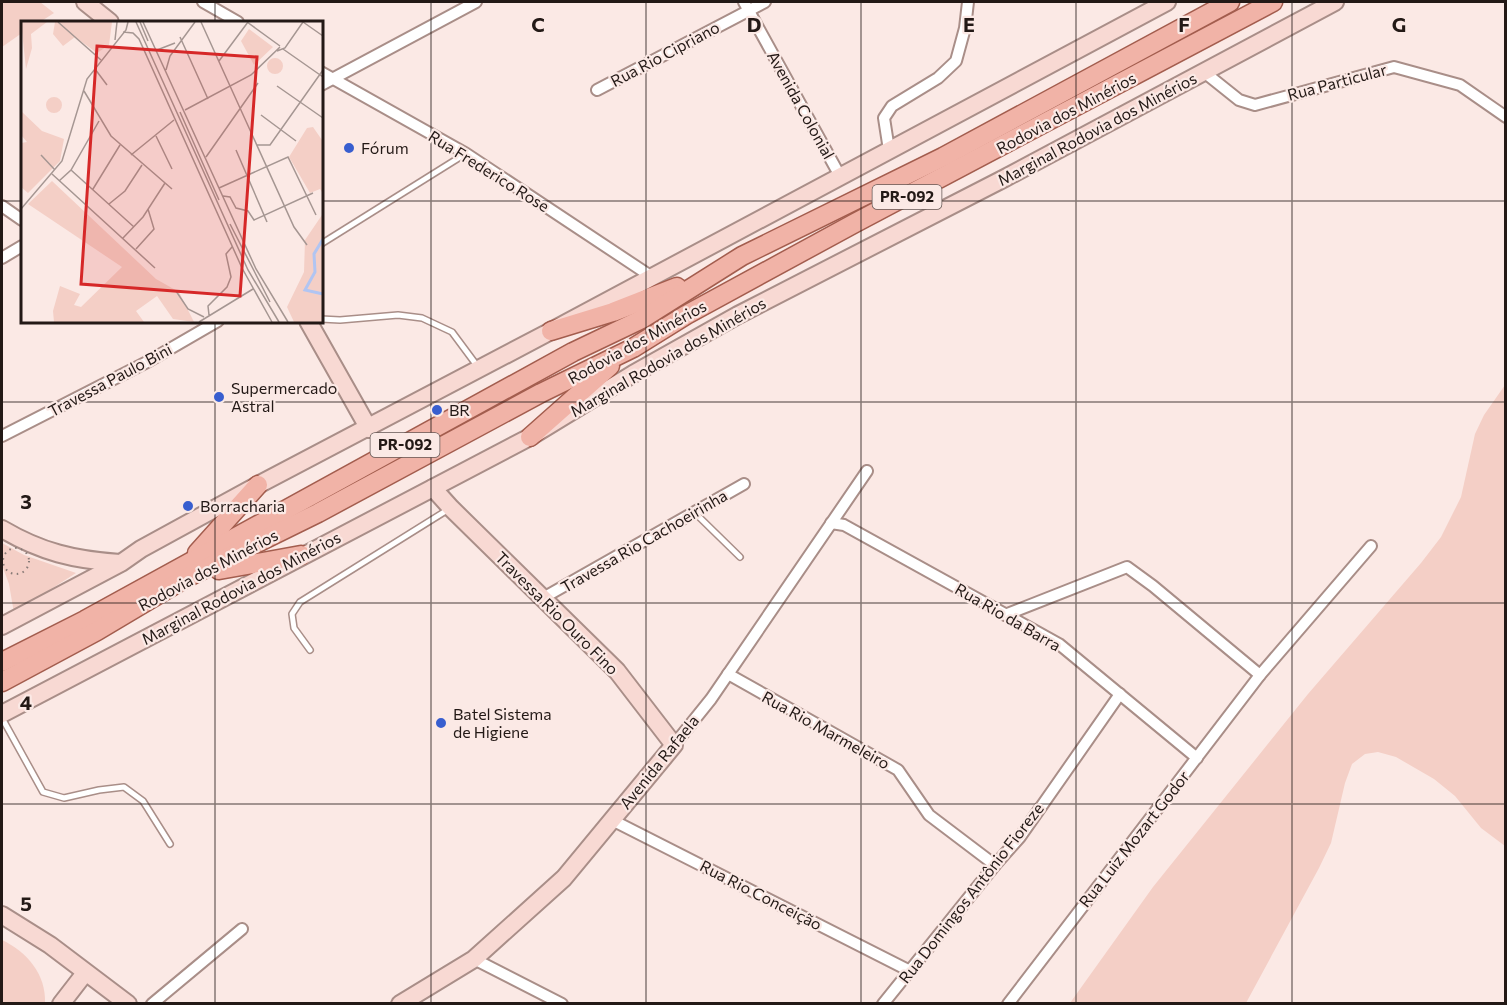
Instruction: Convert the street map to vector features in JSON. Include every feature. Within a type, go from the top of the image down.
[{"type":"main road","points":[[85,2],[109,21]]},
{"type":"main road","points":[[2,626],[258,486],[369,429],[479,368],[551,332],[1167,2]]},
{"type":"main road","name":"Rodovia dos Minérios","points":[[2,662],[152,597],[192,569],[554,363],[642,319],[723,267],[943,157],[1230,2]]},
{"type":"main road","name":"Rodovia dos Minérios","points":[[192,569],[629,349],[686,315],[855,223],[1273,2]]},
{"type":"main road","name":"Marginal Rodovia dos Minérios","points":[[2,716],[301,555],[530,436],[738,315],[853,257],[1335,2]]},
{"type":"main road","points":[[551,332],[669,291],[723,267]]},
{"type":"main road","points":[[309,322],[369,429]]},
{"type":"main road","points":[[530,436],[629,349]]},
{"type":"main road","points":[[192,569],[258,486]]},
{"type":"main road","name":"Travessa Rio Ouro Fino","points":[[433,488],[617,671],[674,745]]},
{"type":"main road","points":[[2,529],[33,546],[58,555],[90,561],[120,563]]},
{"type":"main road","points":[[192,569],[301,555]]},
{"type":"main road","name":"Rodovia dos Minérios","points":[[2,682],[91,625]]},
{"type":"main road","name":"Avenida Rafaela","points":[[400,1004],[474,959],[564,878],[674,745]]},
{"type":"main road","points":[[2,915],[50,945],[128,1004]]},
{"type":"main road","points":[[61,1004],[85,973]]},
{"type":"street","points":[[202,2],[236,21]]},
{"type":"street","points":[[322,85],[476,2]]},
{"type":"street","name":"Rua Rio Cipriano","points":[[597,90],[746,6],[765,2]]},
{"type":"street","points":[[889,150],[884,118],[892,106],[938,78],[957,60],[965,28],[968,2]]},
{"type":"street","name":"Avenida Colonial","points":[[746,6],[840,176]]},
{"type":"street","name":"Rua Particular","points":[[1204,72],[1239,100],[1255,105],[1394,67],[1460,85],[1506,117]]},
{"type":"street","name":"Rua Frederico Rose","points":[[322,73],[465,153],[652,277]]},
{"type":"street","points":[[2,206],[21,219]]},
{"type":"street","points":[[2,258],[21,247]]},
{"type":"street","name":"Travessa Paulo Bini","points":[[2,436],[149,361],[216,322]]},
{"type":"street","name":"Avenida Rafaela","points":[[674,745],[711,699],[867,471]]},
{"type":"street","name":"Travessa Rio Cachoeirinha","points":[[543,598],[744,484]]},
{"type":"street","name":"Rua Rio da Barra","points":[[831,523],[844,525],[1059,644],[1197,758]]},
{"type":"street","name":"Rua Luiz Mozart Godor","points":[[1008,1004],[1260,675],[1371,546]]},
{"type":"street","points":[[1005,615],[1127,567],[1260,675]]},
{"type":"street","name":"Rua Rio Marmeleiro","points":[[728,674],[898,770],[929,815],[995,864]]},
{"type":"street","name":"Rua Domingos Antônio Fioreze","points":[[883,1004],[995,864],[1020,837],[1120,694]]},
{"type":"street","name":"Rua Rio Conceição","points":[[612,820],[910,971]]},
{"type":"street","points":[[152,1004],[242,929]]},
{"type":"street","points":[[474,959],[562,1004]]},
{"type":"lane","points":[[322,243],[465,153]]},
{"type":"lane","points":[[322,320],[398,315],[422,318],[452,332],[479,368]]},
{"type":"lane","points":[[310,650],[294,628],[292,614],[300,602],[451,508]]},
{"type":"lane","points":[[694,512],[740,557]]},
{"type":"lane","points":[[2,716],[42,792],[64,798],[99,790],[124,788],[143,801],[170,844]]},
{"type":"path","points":[[12,549],[22,550],[27,556],[26,570],[19,574],[12,574],[4,566],[3,556],[12,549]]},
{"type":"shaded area","points":[[2,2],[40,2],[54,13],[42,21],[21,21],[21,34],[2,47]]},
{"type":"shaded area","points":[[1505,385],[1505,846],[1481,828],[1455,796],[1434,779],[1396,757],[1378,752],[1365,754],[1352,764],[1345,783],[1331,843],[1246,1003],[1070,1003],[1153,887],[1308,694],[1441,537],[1461,497],[1475,434],[1484,415]]},
{"type":"shaded area","points":[[2,543],[24,555],[76,573],[14,613],[9,584],[2,565]]},
{"type":"shaded area","points":[[2,940],[19,951],[33,965],[42,983],[45,1003],[2,1003]]},
{"type":"place","name":"Fórum","points":[[349,148]]},
{"type":"place","name":"Supermercado Astral","points":[[219,397]]},
{"type":"place","name":"BR","points":[[437,410]]},
{"type":"place","name":"Borracharia","points":[[188,506]]},
{"type":"place","name":"Batel Sistema de Higiene","points":[[441,723]]}]
